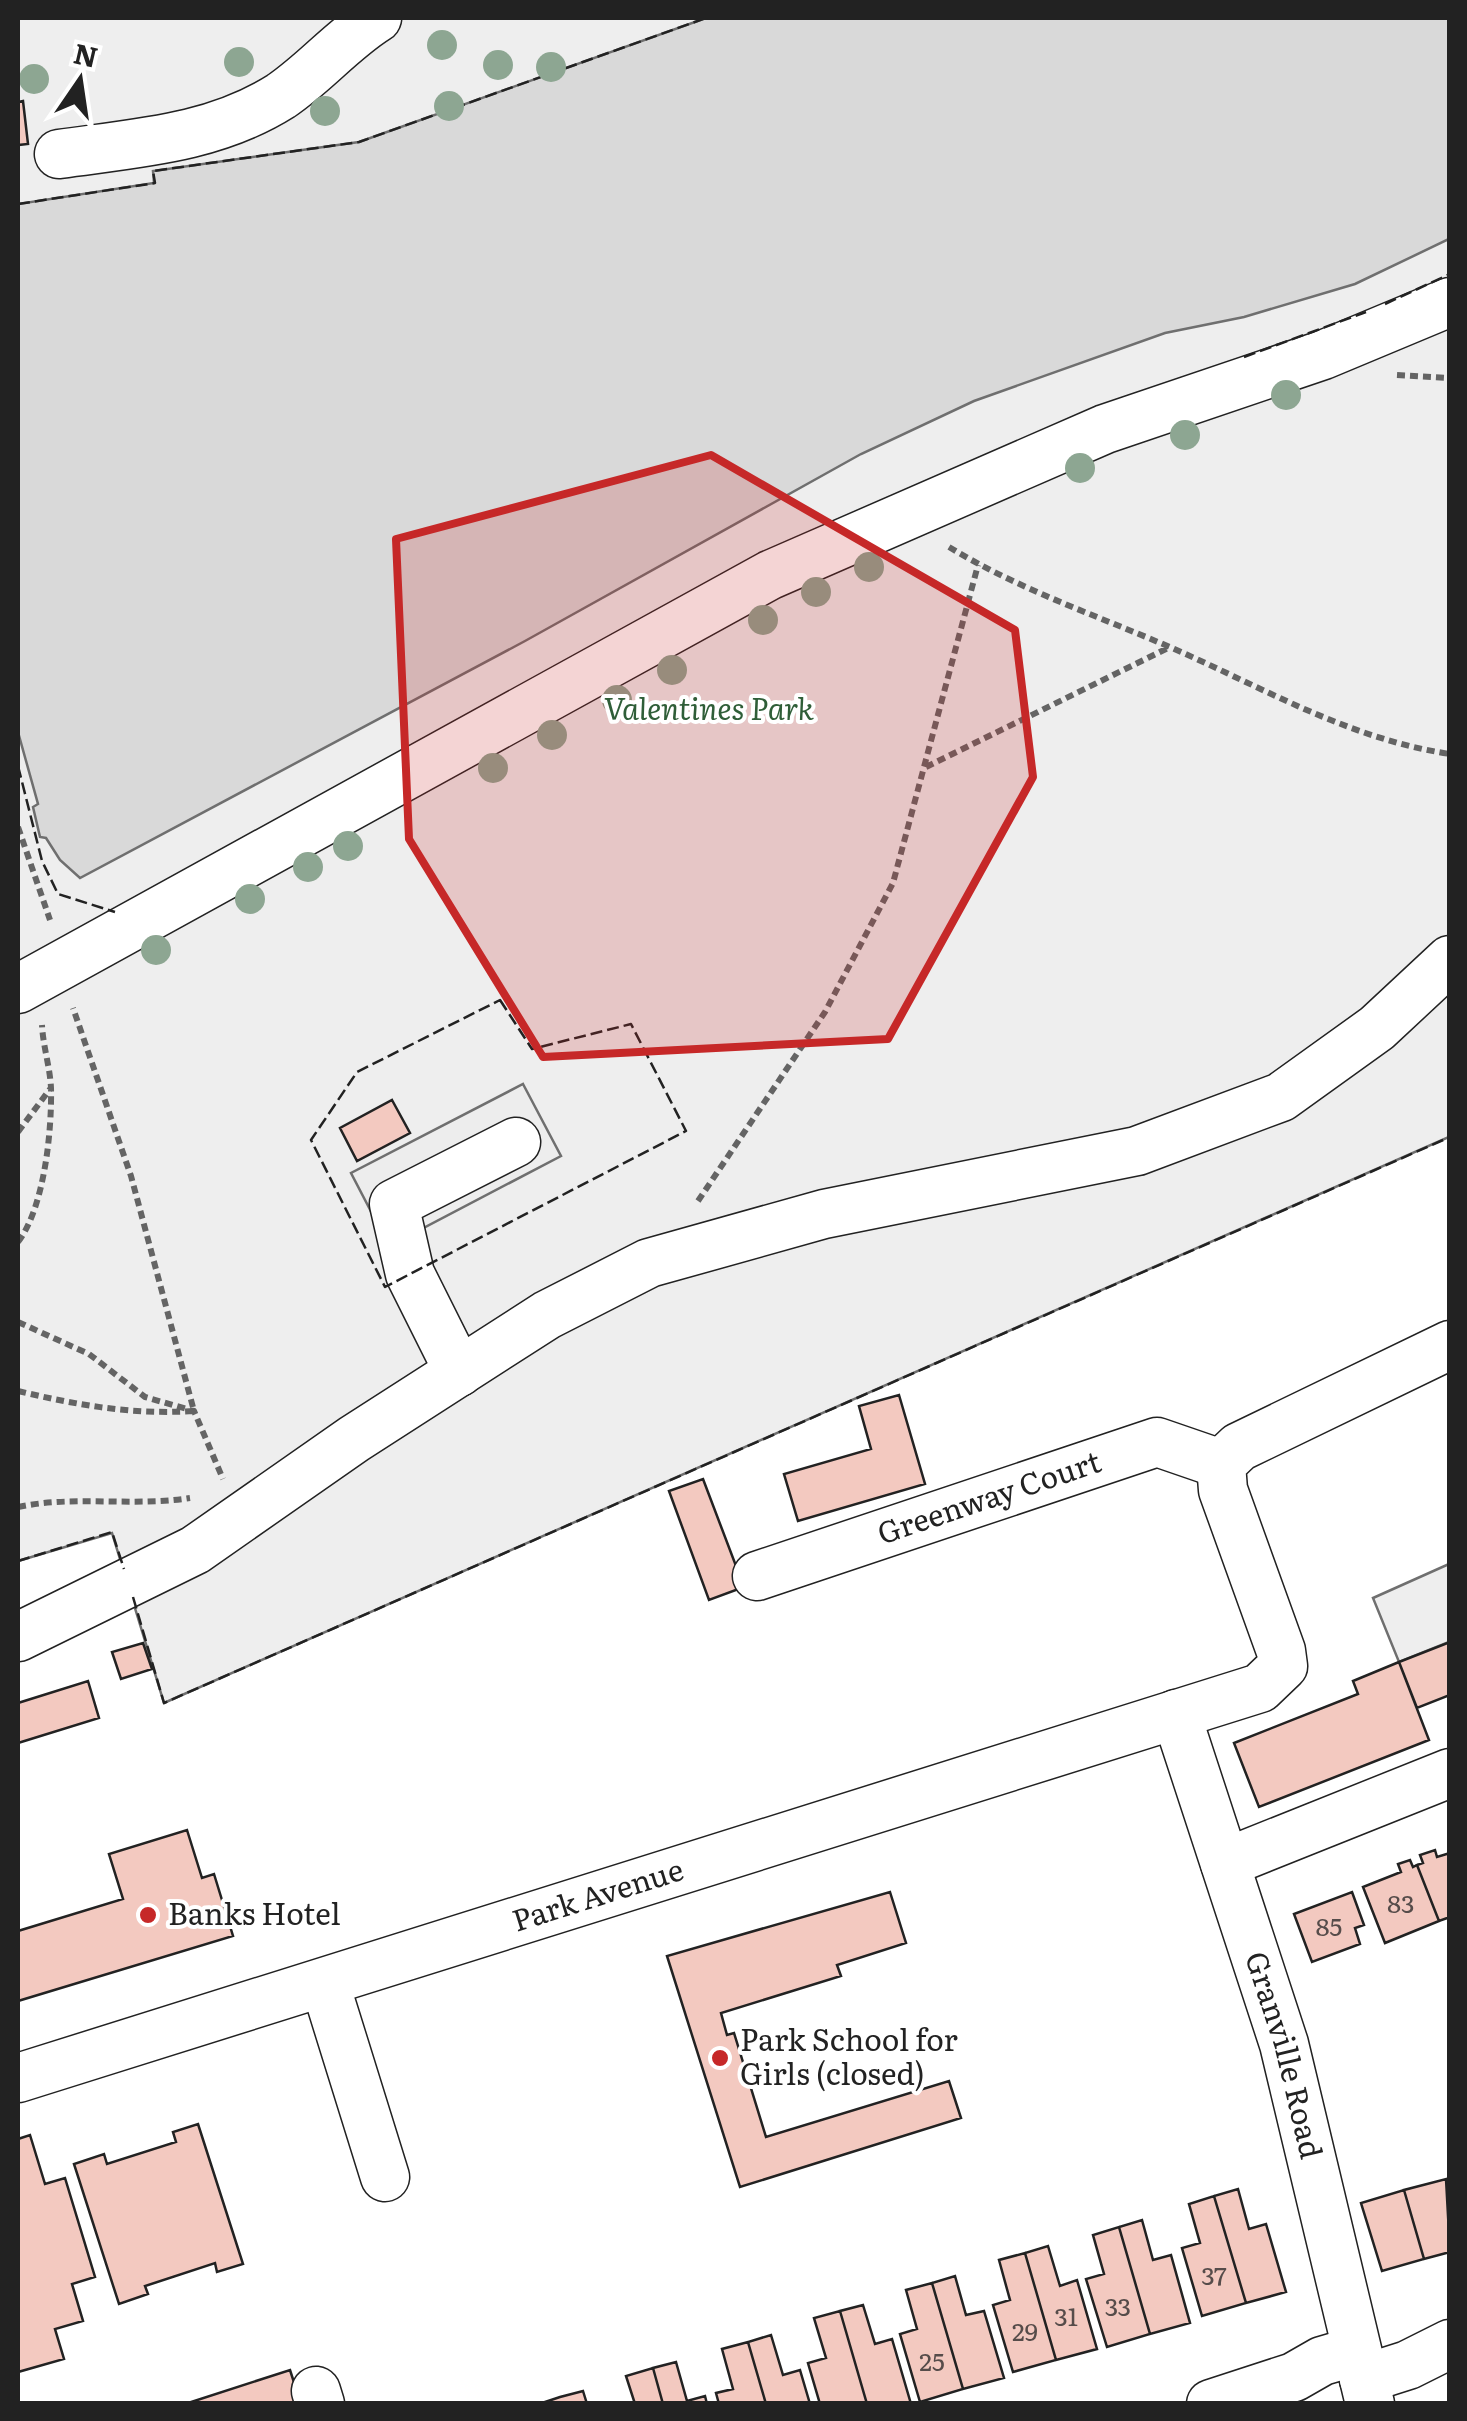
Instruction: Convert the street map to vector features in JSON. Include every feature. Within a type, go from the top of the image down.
[{"type":"street","points":[[58,154],[196,134],[242,118],[285,93],[376,18]]},
{"type":"street","points":[[30,1004],[64,960],[770,576],[1106,429],[1323,356],[1450,302]]},
{"type":"street","points":[[18,1637],[195,1550],[547,1315],[649,1263],[824,1214],[1137,1151],[1281,1097],[1376,1028],[1450,960]]},
{"type":"street","points":[[459,1372],[410,1274],[394,1204],[516,1142]]},
{"type":"street","points":[[1221,1464],[1239,1447],[1450,1345]]},
{"type":"street","name":"Greenway Court","points":[[757,1576],[1156,1442],[1221,1464]]},
{"type":"street","name":"Park Avenue","points":[[18,2078],[1260,1688],[1283,1666],[1223,1490],[1221,1464]]},
{"type":"street","name":"Granville Road","points":[[1176,1714],[1284,2044],[1363,2378]]},
{"type":"street","points":[[1225,1863],[1450,1774]]},
{"type":"street","points":[[325,1984],[385,2177]]},
{"type":"street","points":[[1211,2404],[1294,2377],[1322,2361],[1363,2378],[1408,2365],[1450,2344]]},
{"type":"path","points":[[914,512],[928,534],[978,564],[1086,616],[1170,648],[1334,724],[1450,754]]},
{"type":"path","points":[[688,1252],[680,1228],[825,1012],[892,883],[978,564]]},
{"type":"path","points":[[925,768],[1170,648]]},
{"type":"path","points":[[18,827],[64,960],[68,993],[131,1176],[194,1411],[226,1488]]},
{"type":"path","points":[[18,1242],[34,1215],[42,1184],[51,1088],[30,1004]]},
{"type":"path","points":[[18,1132],[51,1088]]},
{"type":"path","points":[[18,1322],[89,1354],[146,1398],[194,1411]]},
{"type":"path","points":[[18,1390],[79,1405],[148,1414],[194,1411]]},
{"type":"path","points":[[18,1507],[50,1500],[155,1503],[198,1496]]},
{"type":"highlighted area","points":[[711,455],[1015,630],[1033,777],[888,1039],[543,1057],[409,839],[396,539]]},
{"type":"green space","name":"Valentines Park","points":[[18,18],[1449,18],[1449,1137],[164,1703],[112,1533],[18,1561]]},
{"type":"green space","points":[[1449,1564],[1449,1642],[1399,1662],[1373,1598]]},
{"type":"shaded area","points":[[706,18],[1449,18],[1449,239],[1355,284],[1244,317],[1165,333],[974,401],[861,454],[525,641],[80,878],[60,860],[46,838],[40,837],[33,807],[38,804],[18,732],[18,204],[154,183],[153,171],[359,142]]},
{"type":"shaded area","points":[[523,1084],[561,1156],[389,1246],[351,1173]]},
{"type":"building","points":[[23,101],[28,144],[18,145],[18,102]]},
{"type":"building","points":[[392,1100],[410,1133],[357,1161],[340,1128]]},
{"type":"building","points":[[899,1395],[925,1484],[798,1521],[784,1474],[871,1449],[859,1406]]},
{"type":"building","points":[[703,1479],[744,1587],[709,1600],[669,1491]]},
{"type":"building","points":[[1450,1642],[1450,1695],[1417,1708],[1399,1662]]},
{"type":"building","points":[[143,1643],[152,1669],[121,1679],[112,1652]]},
{"type":"building","points":[[1399,1662],[1429,1740],[1259,1807],[1234,1743],[1358,1694],[1353,1681]]},
{"type":"building","points":[[88,1681],[99,1718],[18,1743],[18,1703]]},
{"type":"building","name":"Banks Hotel","points":[[187,1830],[202,1878],[214,1874],[233,1936],[18,2001],[18,1931],[123,1899],[109,1854]]},
{"type":"building","points":[[1435,1850],[1437,1857],[1450,1853],[1450,1917],[1439,1921],[1417,1865],[1423,1863],[1420,1855]]},
{"type":"building","points":[[1410,1860],[1413,1867],[1417,1865],[1439,1921],[1385,1943],[1363,1887],[1401,1872],[1398,1864]]},
{"type":"building","name":"Park School for Girls (closed)","points":[[890,1892],[906,1943],[837,1965],[841,1976],[721,2013],[727,2035],[734,2033],[766,2137],[949,2081],[961,2118],[740,2187],[667,1956]]},
{"type":"building","points":[[1352,1892],[1364,1925],[1355,1928],[1360,1944],[1312,1962],[1294,1914]]},
{"type":"building","points":[[198,2124],[243,2264],[217,2272],[215,2263],[145,2286],[148,2294],[119,2304],[74,2164],[104,2154],[107,2164],[176,2142],[173,2132]]},
{"type":"building","points":[[30,2135],[45,2184],[65,2178],[95,2277],[72,2284],[83,2321],[55,2329],[64,2359],[18,2372],[18,2139]]},
{"type":"building","points":[[1446,2179],[1450,2252],[1424,2259],[1404,2190]]},
{"type":"building","points":[[1238,2189],[1249,2229],[1266,2224],[1286,2292],[1246,2303],[1214,2196]]},
{"type":"building","points":[[1404,2190],[1424,2259],[1382,2271],[1361,2203]]},
{"type":"building","points":[[1214,2196],[1246,2303],[1202,2316],[1182,2248],[1200,2243],[1189,2204]]},
{"type":"building","points":[[1142,2220],[1153,2260],[1171,2255],[1190,2323],[1150,2334],[1119,2227]]},
{"type":"building","points":[[1119,2227],[1150,2334],[1107,2347],[1086,2279],[1104,2274],[1093,2235]]},
{"type":"building","points":[[1048,2246],[1060,2286],[1077,2280],[1097,2349],[1056,2360],[1025,2253]]},
{"type":"building","points":[[1025,2253],[1056,2360],[1013,2372],[993,2305],[1010,2300],[999,2260]]},
{"type":"building","points":[[955,2276],[966,2315],[984,2311],[1004,2378],[963,2389],[932,2283]]},
{"type":"building","points":[[932,2283],[963,2389],[920,2402],[900,2334],[917,2329],[906,2290]]},
{"type":"building","points":[[863,2305],[875,2344],[892,2339],[911,2404],[867,2404],[840,2311]]},
{"type":"building","points":[[840,2311],[867,2404],[820,2404],[808,2363],[826,2358],[814,2318]]},
{"type":"building","points":[[771,2335],[783,2375],[800,2370],[810,2404],[766,2404],[748,2342]]},
{"type":"building","points":[[748,2342],[766,2404],[719,2404],[716,2393],[733,2389],[722,2349]]},
{"type":"building","points":[[676,2362],[687,2401],[705,2396],[707,2404],[663,2404],[653,2368]]},
{"type":"building","points":[[653,2368],[663,2404],[635,2404],[626,2376]]},
{"type":"building","points":[[290,2370],[301,2404],[185,2404]]},
{"type":"building","points":[[583,2391],[587,2404],[539,2404],[560,2397]]},
{"type":"fence","points":[[18,204],[155,183],[153,171],[359,142],[706,18]]},
{"type":"fence","points":[[1385,304],[1450,274]]},
{"type":"fence","points":[[1244,357],[1366,312]]},
{"type":"fence","points":[[18,766],[42,861],[58,894],[115,912]]},
{"type":"fence","points":[[500,1000],[532,1049],[631,1024],[686,1131],[385,1287],[311,1140],[357,1072],[500,1000]]},
{"type":"fence","points":[[133,1597],[164,1703],[1450,1137]]},
{"type":"fence","points":[[18,1561],[112,1532],[124,1569]]},
{"type":"place","name":"Banks Hotel","points":[[148,1915]]},
{"type":"place","name":"Park School for Girls (closed)","points":[[720,2058]]}]
